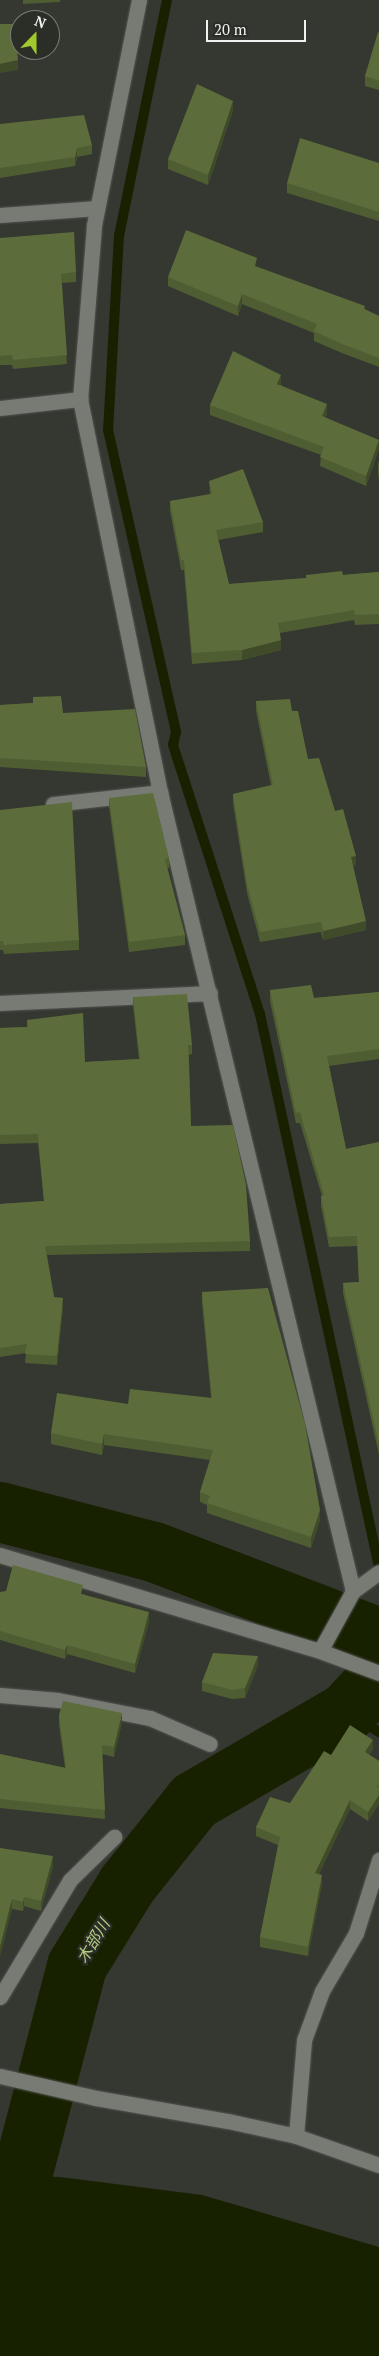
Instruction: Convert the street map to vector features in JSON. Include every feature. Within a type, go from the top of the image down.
[{"type":"street","points":[[139,0],[98,208],[80,399],[160,792],[353,1591]]},
{"type":"street","points":[[0,215],[98,208]]},
{"type":"street","points":[[0,408],[80,399]]},
{"type":"street","points":[[38,806],[160,792]]},
{"type":"street","points":[[0,1003],[210,993]]},
{"type":"street","points":[[0,1555],[320,1651],[379,1672]]},
{"type":"street","points":[[320,1651],[353,1591],[379,1572]]},
{"type":"street","points":[[0,1695],[58,1700],[150,1718],[210,1744]]},
{"type":"street","points":[[0,1997],[70,1880],[114,1838]]},
{"type":"street","points":[[296,2136],[304,2040],[322,1991],[356,1933],[379,1860]]},
{"type":"street","points":[[0,2076],[96,2098],[228,2121],[296,2136],[379,2165]]},
{"type":"shaded area","points":[[0,2175],[60,2177],[202,2195],[379,2247],[379,2356],[0,2356]]},
{"type":"building","points":[[0,24],[10,24],[10,60],[18,60],[0,64]]},
{"type":"building","points":[[379,33],[379,81],[365,76]]},
{"type":"building","points":[[197,84],[233,101],[208,175],[168,159]]},
{"type":"building","points":[[84,115],[92,145],[77,148],[75,157],[0,168],[0,124]]},
{"type":"building","points":[[300,138],[379,163],[379,212],[287,183]]},
{"type":"building","points":[[186,230],[257,258],[255,266],[365,306],[364,309],[379,316],[379,358],[314,331],[317,324],[242,294],[238,306],[168,277]]},
{"type":"building","points":[[74,232],[76,272],[61,274],[67,355],[13,360],[12,355],[0,356],[0,238]]},
{"type":"building","points":[[233,351],[281,375],[277,384],[327,404],[322,416],[379,440],[366,476],[320,457],[324,447],[210,405]]},
{"type":"building","points":[[243,469],[263,522],[216,530],[229,584],[307,578],[306,575],[342,571],[343,575],[379,572],[379,614],[355,615],[354,610],[278,623],[281,640],[242,650],[192,653],[184,560],[181,560],[170,501],[212,494],[209,481]]},
{"type":"building","points":[[61,696],[63,713],[135,709],[146,767],[0,758],[0,705],[33,703],[33,697]]},
{"type":"building","points":[[290,699],[292,711],[298,711],[308,759],[319,758],[335,811],[343,809],[356,856],[351,857],[366,921],[323,931],[321,922],[260,932],[247,884],[233,794],[273,785],[256,701]]},
{"type":"building","points":[[153,793],[169,858],[165,859],[185,935],[129,942],[109,798]]},
{"type":"building","points":[[72,802],[79,940],[4,945],[3,941],[0,941],[0,810]]},
{"type":"building","points":[[311,985],[314,998],[379,992],[379,1049],[327,1056],[346,1149],[379,1142],[379,1445],[343,1283],[359,1282],[357,1236],[329,1237],[321,1196],[324,1195],[300,1112],[296,1113],[270,990]]},
{"type":"building","points":[[187,994],[192,1045],[188,1045],[191,1126],[233,1125],[246,1185],[250,1241],[45,1246],[54,1297],[63,1298],[57,1356],[25,1354],[27,1344],[0,1348],[0,1204],[44,1201],[38,1134],[0,1135],[0,1028],[28,1027],[27,1020],[83,1013],[85,1062],[140,1059],[133,997]]},
{"type":"building","points":[[268,1288],[305,1424],[320,1510],[311,1537],[207,1503],[210,1496],[200,1492],[213,1450],[104,1434],[102,1444],[51,1433],[57,1393],[128,1404],[130,1389],[212,1398],[202,1292]]},
{"type":"building","points":[[13,1565],[83,1585],[81,1594],[149,1612],[135,1664],[67,1645],[65,1650],[0,1631],[0,1592],[6,1591]]},
{"type":"building","points":[[213,1653],[258,1656],[245,1688],[232,1690],[202,1682]]},
{"type":"building","points":[[63,1701],[122,1713],[114,1747],[102,1745],[105,1810],[0,1799],[0,1754],[66,1768],[59,1715]]},
{"type":"building","points":[[350,1725],[373,1740],[365,1752],[379,1761],[379,1785],[377,1787],[379,1788],[379,1795],[368,1812],[350,1800],[315,1873],[322,1875],[308,1947],[260,1937],[280,1837],[256,1827],[270,1797],[290,1803],[324,1751],[331,1755]]},
{"type":"building","points":[[0,1848],[53,1856],[41,1901],[24,1897],[23,1902],[12,1899],[0,1947]]},
{"type":"waterway","points":[[167,0],[119,235],[108,430],[176,732],[173,745],[260,1014],[379,1567]]},
{"type":"waterway","points":[[0,1512],[154,1552],[379,1638]]},
{"type":"waterway","name":"木部川","points":[[11,2356],[22,2176],[77,1966],[127,1885],[194,1801],[347,1712],[379,1677]]},
{"type":"waterway","points":[[347,1712],[379,1732]]}]
